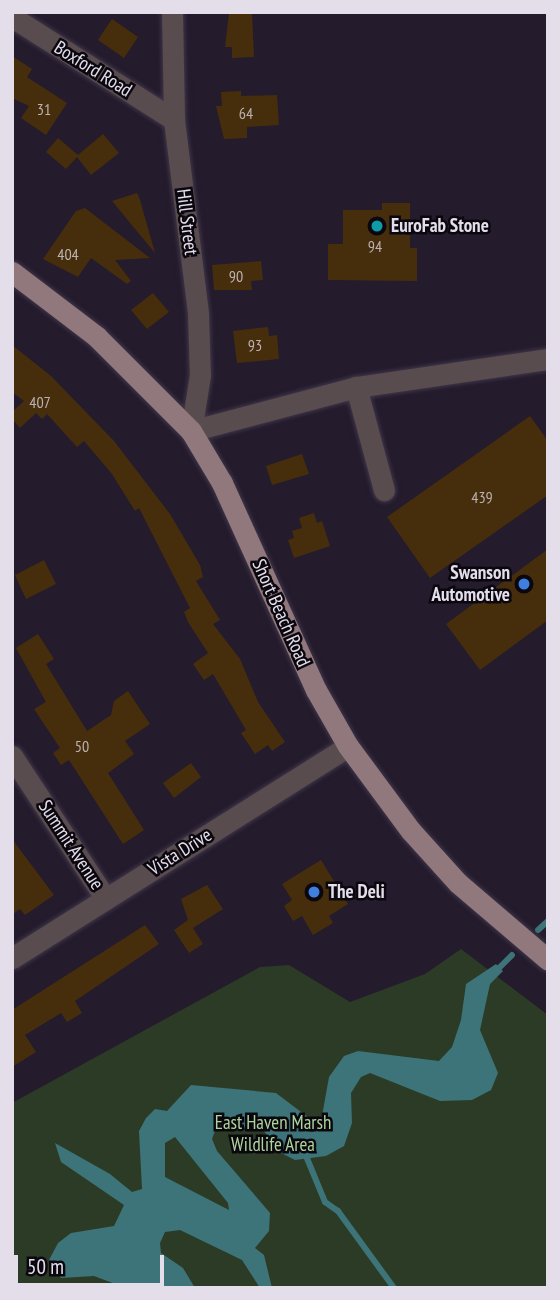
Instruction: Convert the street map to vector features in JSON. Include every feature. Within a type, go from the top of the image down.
[{"type":"main road","name":"Short Beach Road","points":[[12,272],[96,336],[191,431],[222,483],[316,690],[348,746],[411,831],[458,883],[548,960]]},
{"type":"street","name":"Hill Street","points":[[173,12],[174,120],[198,313],[200,375],[191,431]]},
{"type":"street","name":"Boxford Road","points":[[12,17],[174,120]]},
{"type":"street","points":[[191,431],[356,387],[548,359]]},
{"type":"street","points":[[356,387],[384,490]]},
{"type":"street","name":"Vista Drive","points":[[12,958],[348,746]]},
{"type":"street","name":"Summit Avenue","points":[[12,756],[106,899]]},
{"type":"green space","name":"East Haven Marsh Wildlife Area","points":[[461,949],[548,1015],[548,1288],[12,1288],[12,1103],[260,967],[289,965],[350,1002],[425,974]]},
{"type":"shaded area","points":[[496,964],[503,971],[490,984],[480,1030],[498,1073],[491,1090],[472,1100],[440,1101],[370,1073],[361,1077],[351,1093],[352,1123],[344,1146],[326,1156],[295,1160],[281,1153],[263,1130],[215,1131],[212,1139],[217,1151],[270,1213],[269,1231],[255,1248],[264,1255],[272,1288],[260,1288],[242,1260],[180,1230],[165,1232],[160,1243],[161,1253],[183,1268],[195,1288],[126,1288],[94,1276],[61,1278],[49,1260],[58,1243],[71,1233],[114,1226],[124,1205],[61,1162],[55,1143],[110,1174],[132,1192],[142,1189],[139,1131],[155,1109],[167,1111],[191,1085],[276,1093],[313,1121],[322,1116],[329,1077],[344,1056],[358,1051],[439,1061],[452,1047],[461,1020],[466,984]],"holes":[[[175,1137],[228,1203],[229,1210],[165,1177],[165,1143]]]},
{"type":"building","points":[[252,12],[254,57],[232,58],[232,47],[225,47],[229,13]]},
{"type":"building","points":[[112,19],[138,37],[124,58],[98,40]]},
{"type":"building","points":[[12,56],[32,69],[27,77],[67,103],[46,135],[21,118],[29,106],[12,98]]},
{"type":"building","points":[[241,91],[241,96],[277,95],[279,125],[247,127],[247,138],[224,139],[216,106],[222,106],[221,92]]},
{"type":"building","points":[[103,134],[119,153],[91,175],[77,157],[66,169],[46,152],[58,138],[78,155]]},
{"type":"building","points":[[137,193],[140,200],[155,253],[112,201]]},
{"type":"building","name":"EuroFab Stone","points":[[382,203],[410,203],[410,248],[417,248],[417,281],[328,280],[328,244],[343,244],[343,210],[382,210]]},
{"type":"building","points":[[85,208],[150,258],[115,260],[131,281],[127,284],[91,258],[78,277],[43,259],[76,211]]},
{"type":"building","points":[[261,261],[263,280],[251,281],[252,290],[214,290],[212,265]]},
{"type":"building","points":[[153,293],[169,312],[147,329],[131,310]]},
{"type":"building","points":[[268,327],[269,336],[277,335],[279,359],[237,363],[233,331]]},
{"type":"building","points":[[12,345],[51,376],[114,441],[170,514],[200,565],[203,577],[196,581],[220,620],[213,624],[240,659],[258,702],[285,742],[272,751],[268,745],[255,754],[241,733],[246,730],[213,674],[204,680],[193,664],[208,653],[188,622],[184,612],[190,608],[139,508],[135,511],[112,474],[84,441],[77,447],[47,414],[42,419],[36,413],[20,428],[12,419],[12,412],[24,401],[12,392]]},
{"type":"building","points":[[530,416],[548,441],[548,495],[430,578],[387,517]]},
{"type":"building","points":[[302,454],[309,474],[272,485],[266,466]]},
{"type":"building","points":[[314,513],[317,523],[322,521],[330,546],[294,558],[288,540],[294,538],[292,531],[302,528],[299,518]]},
{"type":"building","name":"Swanson Automotive","points":[[548,549],[548,620],[480,670],[446,624]]},
{"type":"building","points":[[44,560],[56,584],[26,599],[15,575]]},
{"type":"building","points":[[38,634],[54,659],[46,664],[87,731],[111,715],[114,701],[128,691],[150,724],[125,741],[134,754],[108,773],[144,830],[123,844],[69,760],[61,765],[53,753],[60,748],[34,709],[46,702],[16,648]]},
{"type":"building","points":[[191,763],[201,777],[174,798],[163,783]]},
{"type":"building","points":[[12,839],[54,895],[25,915],[20,909],[12,915]]},
{"type":"building","name":"The Deli","points":[[321,860],[348,904],[329,916],[333,923],[313,935],[302,916],[293,921],[284,906],[292,900],[282,884]]},
{"type":"building","points":[[207,885],[223,909],[193,928],[203,944],[189,953],[174,930],[188,920],[181,899]]},
{"type":"building","points":[[145,925],[159,944],[75,1001],[82,1013],[67,1022],[61,1013],[25,1035],[36,1052],[12,1067],[12,1010]]},
{"type":"waterway","points":[[538,930],[548,921]]},
{"type":"waterway","points":[[495,972],[512,955]]},
{"type":"waterway","points":[[304,1151],[325,1202],[338,1211],[394,1288]]},
{"type":"place","name":"EuroFab Stone","points":[[377,226]]},
{"type":"place","name":"Swanson Automotive","points":[[524,584]]},
{"type":"place","name":"The Deli","points":[[314,892]]}]
